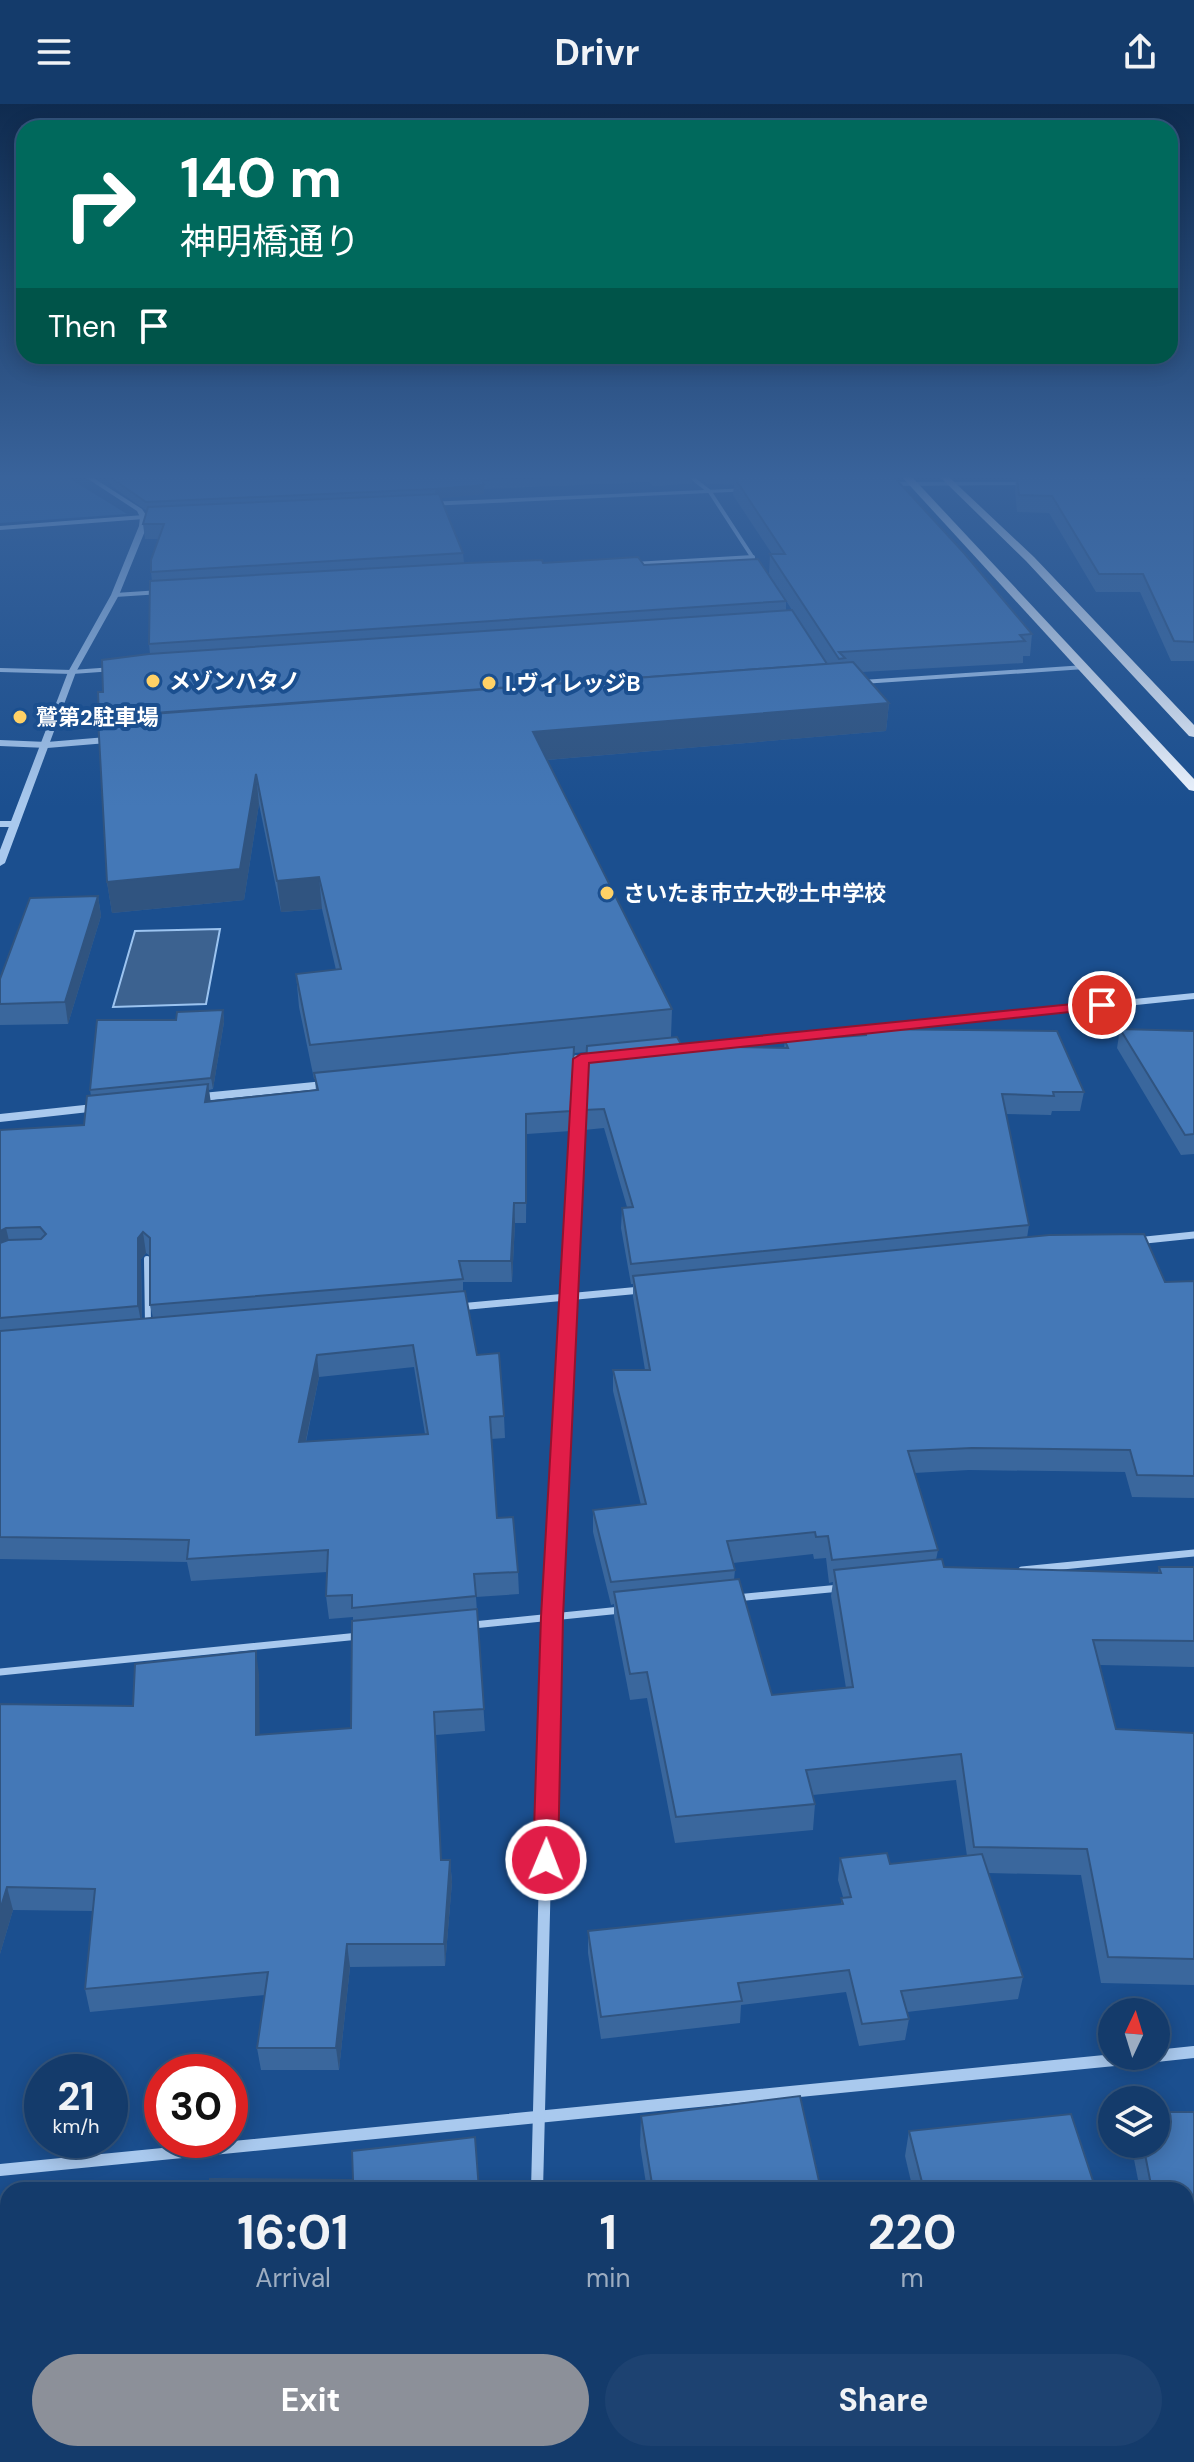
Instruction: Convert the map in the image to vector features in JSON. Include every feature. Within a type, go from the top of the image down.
[{"type":"main road","points":[[1011,587],[1194,787]]},
{"type":"main road","points":[[1056,587],[1194,733]]},
{"type":"street","points":[[0,863],[72,672],[118,587]]},
{"type":"street","points":[[115,595],[163,592]]},
{"type":"street","points":[[849,683],[1085,667]]},
{"type":"street","points":[[0,670],[72,672],[119,668]]},
{"type":"street","points":[[0,743],[47,745],[110,740]]},
{"type":"street","points":[[0,824],[16,824]]},
{"type":"street","points":[[675,1049],[1194,996]]},
{"type":"street","points":[[550,1062],[612,1056]]},
{"type":"street","points":[[537,2182],[552,1617],[581,1059]]},
{"type":"street","points":[[173,1100],[345,1083]]},
{"type":"street","points":[[0,1118],[110,1106]]},
{"type":"street","points":[[1132,1241],[1194,1235]]},
{"type":"street","points":[[444,1308],[647,1290]]},
{"type":"street","points":[[1170,2055],[1194,2052]]},
{"type":"street","points":[[0,2170],[1098,2062]]},
{"type":"lane","points":[[147,1259],[148,1334]]},
{"type":"lane","points":[[1006,1572],[1194,1553]]},
{"type":"lane","points":[[724,1600],[849,1587]]},
{"type":"lane","points":[[457,1626],[630,1609]]},
{"type":"lane","points":[[0,1672],[362,1636]]},
{"type":"shaded area","points":[[220,929],[206,1004],[113,1007],[135,931]]},
{"type":"building","points":[[150,587],[777,587],[786,601],[149,644]]},
{"type":"building","points":[[792,587],[993,587],[1032,634],[1020,635],[1025,641],[839,652],[845,658],[839,659]]},
{"type":"building","points":[[1149,587],[1194,587],[1194,642],[1174,641]]},
{"type":"building","points":[[792,610],[827,664],[99,717],[98,692],[103,692],[102,660],[149,654]]},
{"type":"building","points":[[853,662],[889,703],[533,732],[672,1009],[310,1045],[296,974],[341,969],[319,877],[277,881],[256,774],[240,869],[107,882],[98,718]]},
{"type":"building","points":[[98,896],[65,1002],[0,1004],[0,979],[30,898]]},
{"type":"building","points":[[223,1010],[211,1078],[90,1090],[97,1020],[176,1020],[177,1012]]},
{"type":"building","points":[[865,1029],[1057,1031],[1084,1092],[1053,1092],[1054,1096],[1002,1094],[1029,1225],[631,1264],[622,1208],[633,1207],[604,1109],[584,1110],[587,1046],[677,1037],[682,1046],[788,1048],[785,1041],[866,1035]]},
{"type":"building","points":[[1120,1029],[1194,1031],[1194,1134],[1185,1135]]},
{"type":"building","points":[[574,1047],[571,1111],[526,1114],[526,1203],[514,1203],[511,1261],[459,1261],[463,1279],[150,1305],[150,1238],[143,1232],[138,1238],[138,1306],[0,1318],[0,1243],[41,1239],[46,1234],[40,1227],[0,1231],[0,1130],[84,1125],[87,1096],[208,1084],[205,1102],[318,1090],[314,1073]]},
{"type":"building","points":[[1144,1234],[1165,1282],[1194,1281],[1194,1476],[1137,1475],[1130,1450],[972,1448],[908,1451],[938,1550],[832,1560],[828,1536],[816,1537],[815,1532],[727,1541],[735,1570],[611,1582],[593,1510],[646,1504],[613,1370],[650,1370],[633,1276],[1049,1235]]},
{"type":"building","points":[[465,1291],[477,1355],[499,1353],[504,1416],[490,1417],[497,1518],[513,1517],[518,1572],[474,1574],[476,1596],[352,1608],[352,1595],[326,1596],[328,1550],[187,1559],[189,1540],[0,1537],[0,1331]],"holes":[[[413,1345],[428,1434],[299,1442],[317,1355]]]},
{"type":"building","points":[[942,1559],[944,1567],[1161,1573],[1159,1567],[1194,1567],[1194,1641],[1093,1640],[1116,1729],[1194,1733],[1194,1959],[1108,1957],[1087,1849],[974,1847],[961,1754],[806,1770],[815,1804],[676,1817],[647,1672],[630,1674],[614,1592],[739,1579],[772,1695],[853,1687],[834,1570]]},
{"type":"building","points":[[477,1609],[484,1709],[434,1712],[441,1860],[450,1860],[444,1944],[347,1944],[336,2048],[257,2048],[268,1972],[85,1989],[95,1889],[7,1887],[0,1910],[0,1704],[133,1706],[135,1664],[256,1651],[256,1735],[351,1728],[352,1621]]},
{"type":"building","points":[[887,1853],[890,1864],[982,1854],[1023,1977],[901,1991],[909,2019],[862,2024],[849,1970],[738,1983],[742,2001],[601,2017],[588,1931],[843,1904],[841,1898],[851,1897],[840,1858]]},
{"type":"building","points":[[800,2096],[819,2182],[652,2182],[641,2116]]},
{"type":"building","points":[[1170,2112],[1194,2112],[1194,2182],[1150,2182],[1146,2158],[1170,2158]]},
{"type":"building","points":[[1071,2114],[1093,2182],[922,2182],[909,2131]]},
{"type":"building","points":[[475,2137],[478,2182],[210,2182],[210,2179],[353,2180],[352,2151]]},
{"type":"place","name":"メゾンハタノ","points":[[153,681]]},
{"type":"place","name":"I.ヴィレッジB","points":[[489,683]]},
{"type":"place","name":"鷲第2駐車場","points":[[20,717]]},
{"type":"place","name":"さいたま市立大砂土中学校","points":[[607,893]]},
{"type":"route","points":[[546,1860],[552,1617],[581,1059],[1102,1005]]}]
